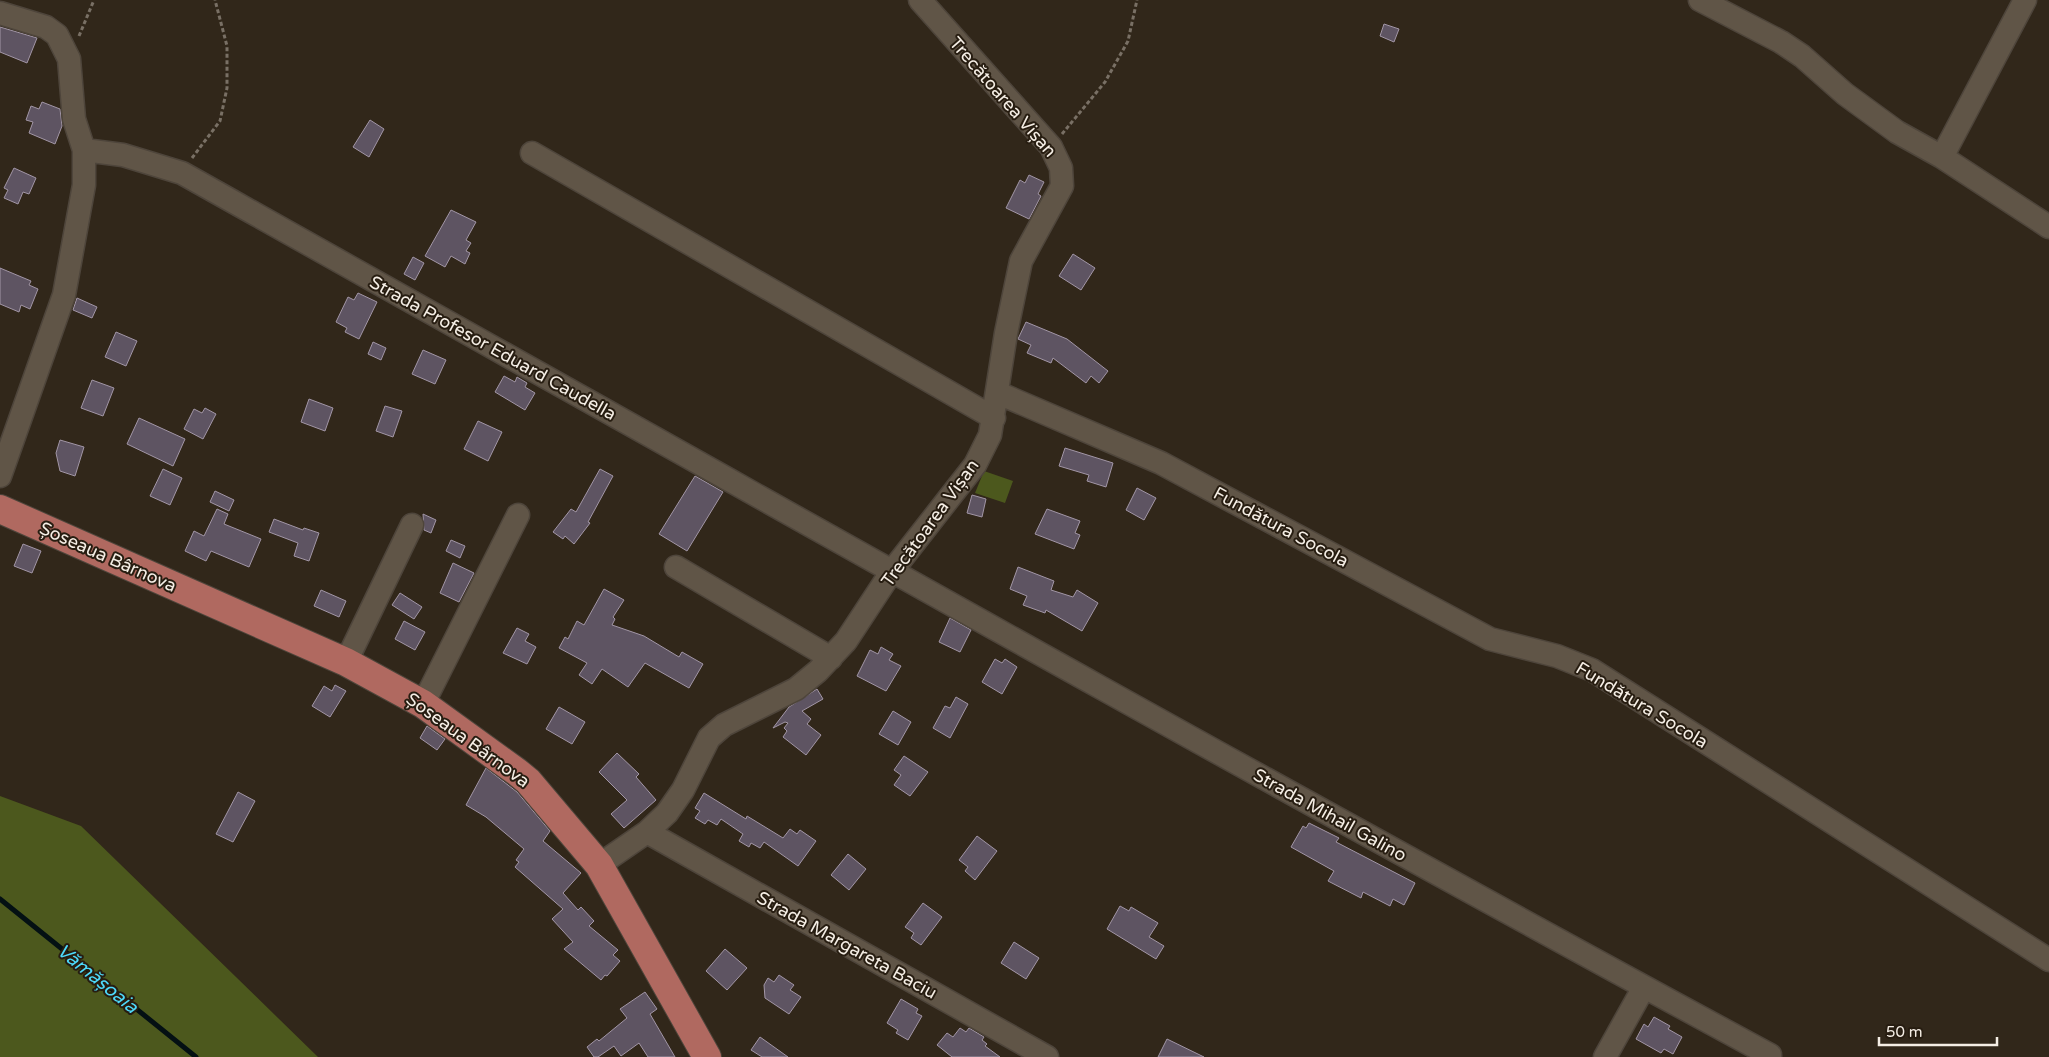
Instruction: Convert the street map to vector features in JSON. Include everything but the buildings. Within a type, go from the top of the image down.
[{"type":"main road","name":"Șoseaua Bârnova","points":[[0,508],[346,662],[423,704],[528,780],[599,865],[707,1057]]},
{"type":"street","name":"Trecătoarea Vișan","points":[[599,865],[647,832],[667,814],[678,798],[709,738],[724,725],[796,689],[831,658],[869,610],[892,571],[975,465],[990,435],[1006,333],[1020,261],[1062,186],[1061,168],[1050,147],[920,0]]},
{"type":"street","points":[[1700,0],[1780,42],[1802,56],[1844,94],[1897,132],[1942,157],[2049,227]]},
{"type":"street","points":[[1942,157],[2025,0]]},
{"type":"street","points":[[0,12],[46,27],[57,35],[69,59],[74,119],[84,150],[84,184],[64,295],[0,476]]},
{"type":"street","name":"Strada Profesor Eduard Caudella","points":[[84,150],[123,155],[182,173],[892,571]]},
{"type":"street","points":[[532,153],[994,418]]},
{"type":"street","name":"Fundătura Socola","points":[[998,393],[1161,463],[1490,639],[1557,656],[1592,670],[2049,960]]},
{"type":"street","points":[[423,704],[518,515]]},
{"type":"street","points":[[346,662],[412,525]]},
{"type":"street","points":[[676,567],[831,658]]},
{"type":"street","name":"Strada Mihail Galino","points":[[892,571],[1770,1056]]},
{"type":"street","name":"Strada Margareta Baciu","points":[[647,832],[1047,1057]]},
{"type":"street","points":[[1605,1057],[1644,987]]},
{"type":"path","points":[[69,59],[94,0]]},
{"type":"path","points":[[182,173],[220,121],[227,88],[227,46],[214,0]]},
{"type":"path","points":[[1050,147],[1077,119],[1105,82],[1128,41],[1138,0]]},
{"type":"green space","points":[[984,471],[1013,481],[1005,503],[975,493]]},
{"type":"green space","points":[[0,796],[81,826],[318,1057],[0,1057]]},
{"type":"waterway","name":"Vămășoaia","points":[[0,899],[196,1057]]}]
